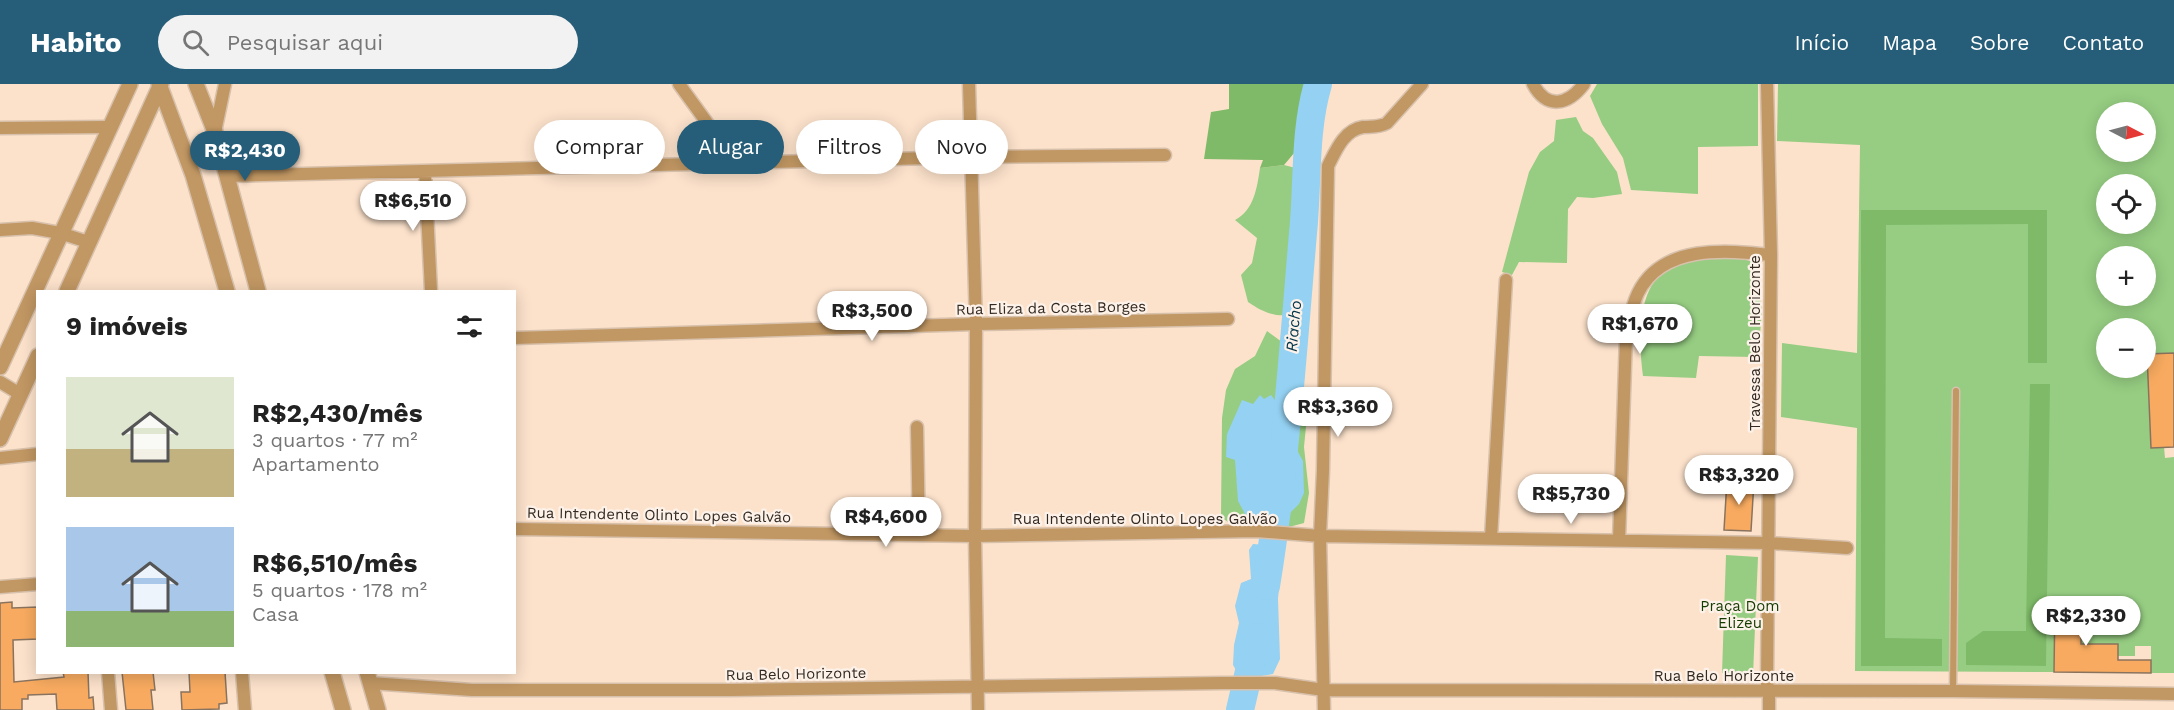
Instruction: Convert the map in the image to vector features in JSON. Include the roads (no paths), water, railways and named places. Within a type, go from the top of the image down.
[{"type":"street","points":[[0,367],[108,127],[130,84]]},
{"type":"street","points":[[67,290],[160,84]]},
{"type":"street","points":[[160,84],[193,175],[226,290]]},
{"type":"street","points":[[196,84],[214,132],[258,290]]},
{"type":"street","points":[[214,132],[225,84]]},
{"type":"street","points":[[679,84],[705,120]]},
{"type":"street","points":[[969,84],[969,120]]},
{"type":"street","points":[[1324,710],[1320,536],[1328,166],[1339,144],[1348,134],[1365,126],[1380,127],[1387,123],[1422,84]]},
{"type":"street","points":[[1533,84],[1544,98],[1559,102],[1576,95],[1584,84]]},
{"type":"street","name":"Travessa Belo Horizonte","points":[[1767,84],[1771,255],[1767,684],[1769,710]]},
{"type":"street","points":[[0,128],[108,127]]},
{"type":"street","points":[[1008,157],[1165,155]]},
{"type":"street","points":[[784,163],[915,159]]},
{"type":"street","points":[[227,176],[677,165]]},
{"type":"street","points":[[425,171],[431,290]]},
{"type":"street","points":[[971,174],[976,324],[975,536],[978,710]]},
{"type":"street","points":[[0,230],[32,228],[60,233],[88,242]]},
{"type":"street","points":[[1619,540],[1626,337],[1631,309],[1639,290],[1650,275],[1667,262],[1685,256],[1705,252],[1771,255]]},
{"type":"street","points":[[1491,538],[1506,280]]},
{"type":"street","name":"Rua Eliza da Costa Borges","points":[[516,338],[1228,319]]},
{"type":"street","points":[[0,439],[36,360]]},
{"type":"street","points":[[0,382],[20,393]]},
{"type":"street","points":[[917,427],[919,534]]},
{"type":"street","points":[[0,458],[36,454]]},
{"type":"street","name":"Rua Intendente Olinto Lopes Galvão","points":[[516,529],[975,536],[1257,531],[1320,536],[1769,543],[1847,548]]},
{"type":"street","points":[[0,587],[36,585]]},
{"type":"street","points":[[108,674],[111,710]]},
{"type":"street","points":[[242,674],[245,710]]},
{"type":"street","points":[[333,674],[343,710]]},
{"type":"street","points":[[369,678],[378,710]]},
{"type":"street","name":"Rua Belo Horizonte","points":[[369,678],[484,690],[741,690],[1275,683],[1324,690],[1953,691],[2174,694]]},
{"type":"lane","points":[[1953,691],[1956,391]]},
{"type":"water","points":[[1260,395],[1264,399],[1271,395],[1288,422],[1291,442],[1298,443],[1298,452],[1303,461],[1304,493],[1299,504],[1287,516],[1267,522],[1250,523],[1238,501],[1235,460],[1226,457],[1227,434],[1242,400],[1253,404]]},
{"type":"water","points":[[1253,544],[1276,549],[1281,562],[1278,599],[1280,659],[1273,674],[1254,677],[1239,675],[1233,665],[1234,645],[1239,623],[1235,606],[1241,583],[1251,579],[1249,550]]},
{"type":"waterway","name":"Riacho","points":[[1266,586],[1288,410],[1305,214],[1308,139],[1318,84]]},
{"type":"waterway","name":"Riacho","points":[[1240,710],[1257,637]]},
{"type":"park label","name":"Praça Dom Elizeu","points":[[1740,614]]}]
